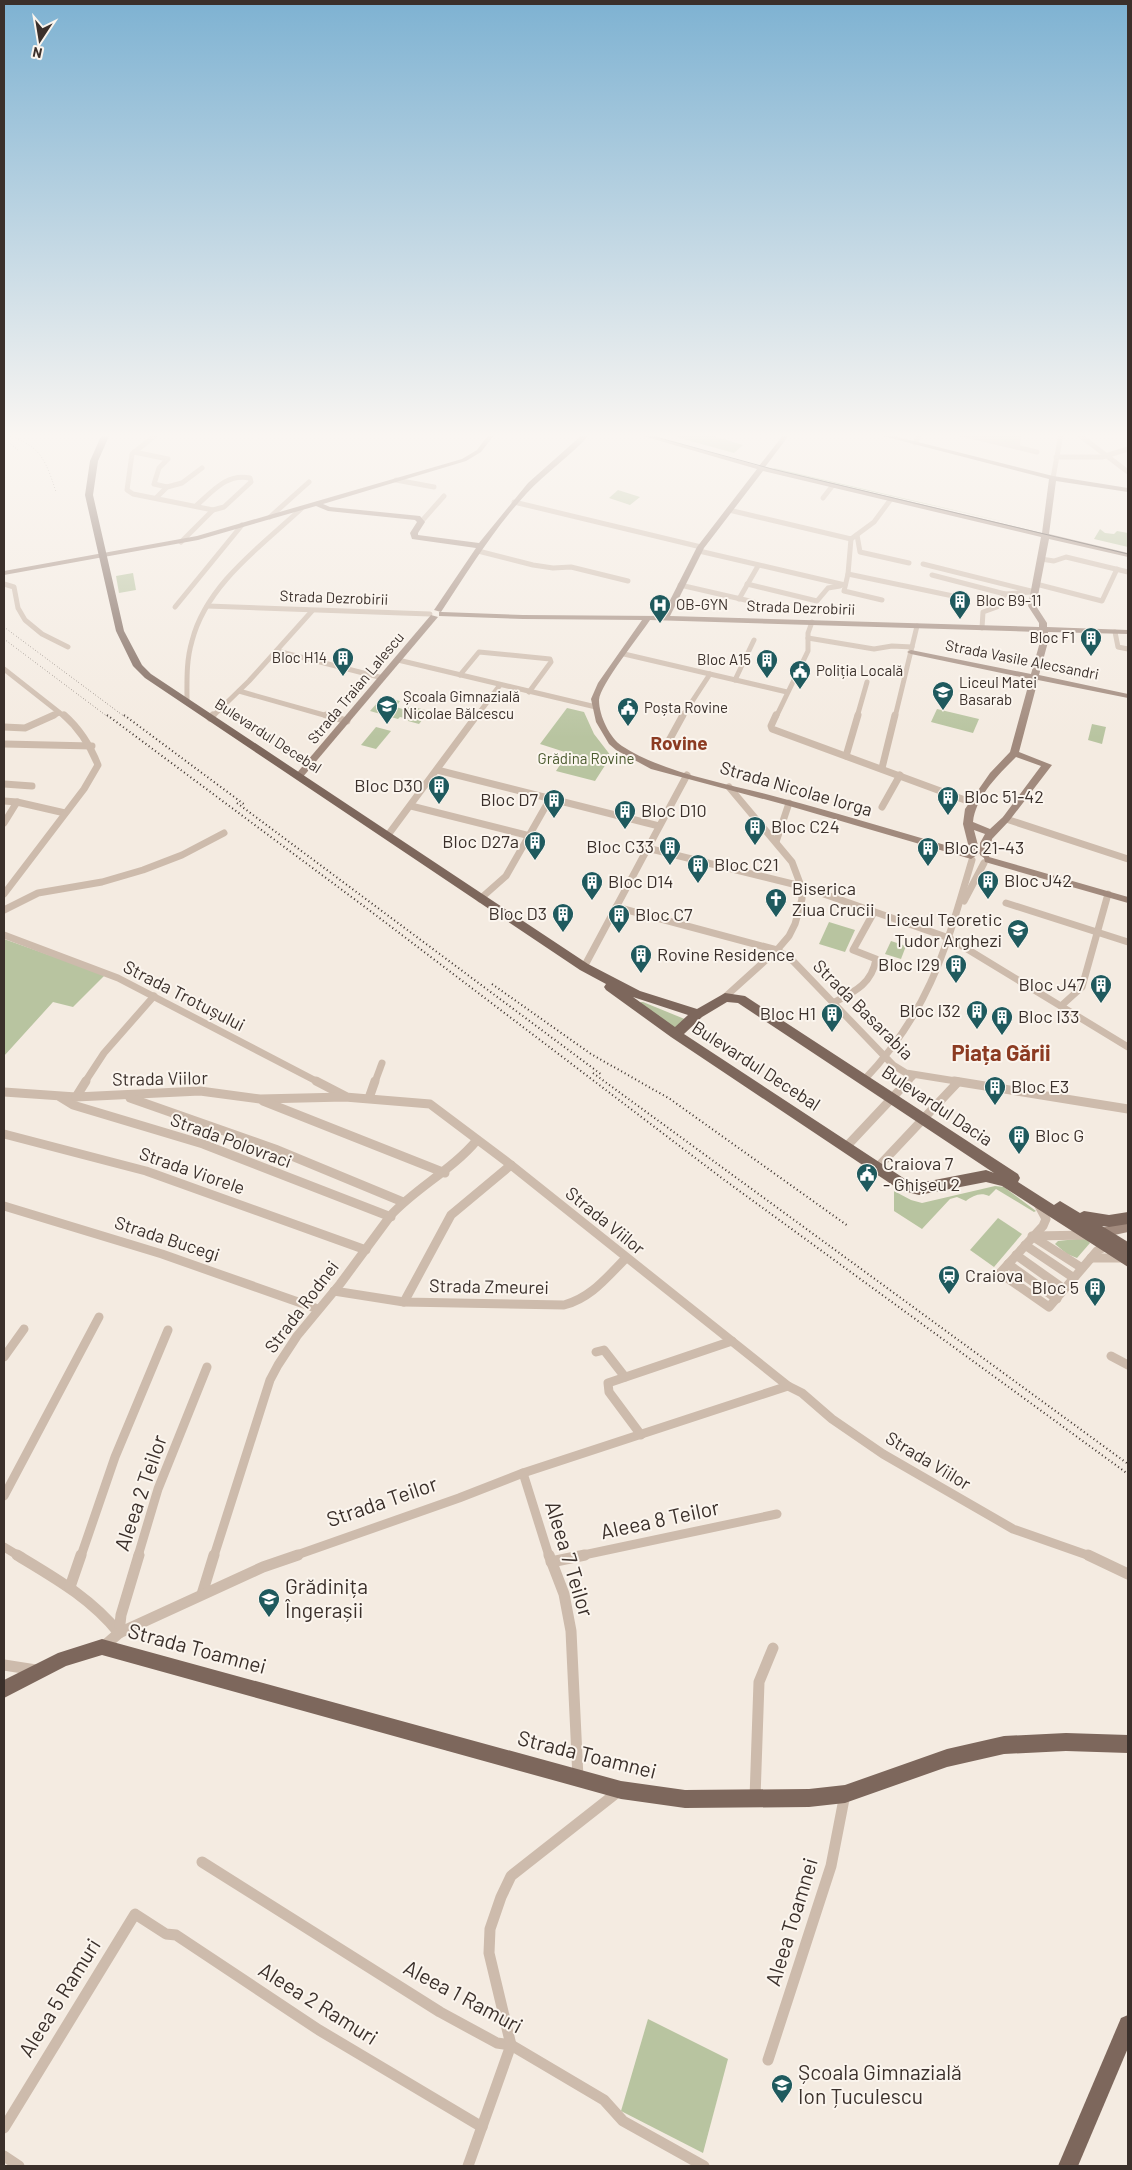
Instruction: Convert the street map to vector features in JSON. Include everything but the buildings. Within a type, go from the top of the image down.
[{"type":"main road","name":"Bulevardul Decebal","points":[[98,535],[120,632],[132,656],[148,676],[584,967],[675,1034],[905,1186],[913,1189],[930,1188],[986,1176]]},
{"type":"main road","name":"Bulevardul Decebal","points":[[584,967],[636,994],[698,1014]]},
{"type":"main road","points":[[675,1034],[698,1014],[725,997]]},
{"type":"main road","name":"Bulevardul Dacia","points":[[725,997],[741,999],[1120,1247]]},
{"type":"main road","points":[[986,1160],[986,1176]]},
{"type":"main road","name":"Bulevardul Dacia","points":[[986,1176],[1006,1181],[1089,1236],[1120,1247]]},
{"type":"main road","points":[[1069,1212],[1102,1221],[1128,1218]]},
{"type":"main road","name":"Strada Toamnei","points":[[102,1647],[621,1790],[685,1799],[809,1798],[845,1794],[947,1758],[1004,1746],[1074,1742],[1128,1744]]},
{"type":"main road","name":"Strada Teilor","points":[[4,1689],[38,1670],[76,1654],[102,1647]]},
{"type":"main road","points":[[1068,2166],[1128,2025]]},
{"type":"street","points":[[181,542],[188,535]]},
{"type":"street","points":[[4,573],[181,542],[205,535]]},
{"type":"street","points":[[174,607],[233,535]]},
{"type":"street","points":[[187,702],[185,684],[188,655],[192,638],[206,606],[230,574],[272,535]]},
{"type":"street","points":[[415,535],[415,537],[480,548],[533,565],[553,568],[572,567],[628,581]]},
{"type":"street","name":"Strada Traian Lalescu","points":[[299,776],[436,614],[489,535]]},
{"type":"street","points":[[646,535],[758,566],[844,585]]},
{"type":"street","points":[[665,618],[680,585],[700,549],[710,535]]},
{"type":"street","points":[[835,535],[851,539],[857,535]]},
{"type":"street","points":[[857,535],[860,552],[910,563]]},
{"type":"street","points":[[954,920],[979,858],[968,824],[973,803],[1002,764],[1014,752],[1044,642],[1044,629],[1041,619],[1032,608],[1045,535]]},
{"type":"street","points":[[1051,535],[1128,555]]},
{"type":"street","points":[[1057,535],[1128,549]]},
{"type":"street","points":[[851,539],[848,574],[844,591],[882,600]]},
{"type":"street","points":[[1041,559],[1045,557],[1049,542],[1064,540]]},
{"type":"street","points":[[1041,559],[1054,561],[1066,557],[1128,572]]},
{"type":"street","points":[[923,564],[1102,601],[1117,569]]},
{"type":"street","points":[[739,599],[758,566]]},
{"type":"street","points":[[848,574],[953,596]]},
{"type":"street","points":[[932,576],[1005,594],[1036,588]]},
{"type":"street","points":[[4,584],[14,587],[17,605],[24,620],[68,647]]},
{"type":"street","points":[[747,584],[817,601],[828,588],[844,585]]},
{"type":"street","points":[[680,585],[754,602]]},
{"type":"street","points":[[982,628],[983,612],[997,607],[1005,594]]},
{"type":"street","name":"Strada Dezrobirii","points":[[206,606],[523,617],[691,618],[1128,632]]},
{"type":"street","points":[[669,608],[691,618]]},
{"type":"street","points":[[210,718],[239,692],[312,611]]},
{"type":"street","points":[[398,660],[596,707],[595,699],[602,683],[648,617]]},
{"type":"street","points":[[610,618],[636,620],[642,625]]},
{"type":"street","points":[[812,622],[808,638],[808,651],[771,726],[776,731],[882,768],[973,803]]},
{"type":"street","points":[[882,768],[918,626]]},
{"type":"street","points":[[1115,632],[1118,647],[1128,649]]},
{"type":"street","points":[[808,638],[874,649],[892,646],[912,649]]},
{"type":"street","points":[[735,680],[754,640]]},
{"type":"street","name":"Strada Vasile Alecsandri","points":[[912,649],[1128,696]]},
{"type":"street","points":[[277,651],[383,678]]},
{"type":"street","points":[[460,675],[479,652],[550,659],[550,662],[529,692]]},
{"type":"street","points":[[624,654],[787,692]]},
{"type":"street","points":[[4,894],[98,768],[92,746],[82,730],[5,672]]},
{"type":"street","points":[[666,746],[710,674]]},
{"type":"street","points":[[846,756],[867,682]]},
{"type":"street","points":[[388,835],[500,685]]},
{"type":"street","points":[[239,692],[347,721]]},
{"type":"street","name":"Strada Nicolae Iorga","points":[[596,707],[600,722],[612,742],[619,748],[654,767],[790,803],[1128,900]]},
{"type":"street","points":[[4,727],[25,728],[60,713]]},
{"type":"street","points":[[4,744],[92,746]]},
{"type":"street","points":[[864,1080],[886,1057],[925,998],[985,843],[991,833],[1006,819],[1047,765],[1014,752]]},
{"type":"street","points":[[437,770],[551,797],[659,826]]},
{"type":"street","points":[[584,967],[687,775]]},
{"type":"street","points":[[882,807],[900,775]]},
{"type":"street","points":[[4,784],[32,786]]},
{"type":"street","points":[[725,997],[777,950],[789,936],[795,924],[802,899],[801,886],[792,862],[730,787]]},
{"type":"street","points":[[480,899],[506,876],[551,797]]},
{"type":"street","points":[[4,801],[66,813]]},
{"type":"street","points":[[4,823],[17,802]]},
{"type":"street","points":[[776,842],[790,803]]},
{"type":"street","points":[[411,806],[530,836]]},
{"type":"street","points":[[1006,819],[1128,859]]},
{"type":"street","points":[[968,824],[991,833]]},
{"type":"street","points":[[4,910],[38,893],[102,882],[143,870],[182,855],[224,833]]},
{"type":"street","points":[[647,848],[801,886],[949,938],[1126,1043]]},
{"type":"street","points":[[1061,1006],[1082,987],[1108,894]]},
{"type":"street","points":[[1006,903],[1128,942]]},
{"type":"street","name":"Strada Basarabia","points":[[616,907],[777,950],[793,961],[832,1003],[900,1070],[913,1076],[1128,1109]]},
{"type":"street","points":[[832,1003],[869,981],[876,959],[853,950],[874,912]]},
{"type":"street","name":"Strada Trotușului","points":[[4,935],[118,978],[346,1096]]},
{"type":"street","points":[[76,1097],[104,1054],[154,996]]},
{"type":"street","points":[[369,1098],[382,1063]]},
{"type":"street","points":[[846,1147],[913,1076]]},
{"type":"street","points":[[877,1168],[958,1082]]},
{"type":"street","name":"Strada Viilor","points":[[5,1094],[76,1097],[200,1091],[260,1100],[346,1096],[430,1104],[511,1165],[788,1386],[802,1393],[832,1419],[883,1454],[1012,1529],[1086,1554],[1128,1574]]},
{"type":"street","points":[[125,1096],[274,1149],[403,1202]]},
{"type":"street","name":"Strada Polovraci","points":[[60,1097],[73,1105],[203,1144],[391,1217]]},
{"type":"street","points":[[260,1100],[445,1173]]},
{"type":"street","name":"Strada Viorele","points":[[4,1134],[146,1171],[366,1250]]},
{"type":"street","name":"Strada Rodnei","points":[[202,1594],[270,1380],[286,1348],[334,1292],[403,1202],[445,1173],[465,1155],[477,1140]]},
{"type":"street","points":[[404,1302],[451,1215],[511,1165]]},
{"type":"street","points":[[1036,1200],[1046,1219],[1043,1226],[1000,1273],[1049,1307],[1097,1252],[1120,1247]]},
{"type":"street","name":"Strada Bucegi","points":[[4,1206],[94,1232],[230,1276],[318,1309]]},
{"type":"street","points":[[1091,1258],[1109,1257],[1120,1247],[1128,1227]]},
{"type":"street","points":[[1032,1236],[1089,1236]]},
{"type":"street","points":[[1032,1236],[1082,1268]]},
{"type":"street","points":[[1024,1245],[1074,1278]]},
{"type":"street","points":[[1016,1255],[1064,1289]]},
{"type":"street","name":"Strada Zmeurei","points":[[334,1292],[404,1302],[564,1305],[575,1303],[591,1294],[626,1258]]},
{"type":"street","points":[[1008,1264],[1057,1299]]},
{"type":"street","points":[[4,1496],[99,1318]]},
{"type":"street","points":[[4,1357],[24,1329]]},
{"type":"street","points":[[70,1587],[115,1457],[168,1330]]},
{"type":"street","points":[[641,1435],[607,1387],[608,1383],[732,1341]]},
{"type":"street","points":[[596,1352],[604,1350],[625,1377]]},
{"type":"street","points":[[1111,1356],[1128,1365]]},
{"type":"street","name":"Aleea 2 Teilor","points":[[119,1633],[122,1615],[158,1490],[207,1367]]},
{"type":"street","name":"Strada Teilor","points":[[102,1647],[119,1633],[263,1567],[459,1498],[523,1473],[788,1386]]},
{"type":"street","name":"Aleea 7 Teilor","points":[[523,1473],[551,1562],[564,1594],[571,1631],[578,1778]]},
{"type":"street","name":"Aleea 8 Teilor","points":[[551,1562],[778,1514]]},
{"type":"street","points":[[4,1547],[70,1587],[103,1613],[119,1633]]},
{"type":"street","points":[[755,1798],[759,1682],[773,1648]]},
{"type":"street","points":[[4,1666],[38,1670]]},
{"type":"street","points":[[468,2166],[511,2045],[489,1953],[490,1929],[500,1897],[511,1876],[621,1790]]},
{"type":"street","name":"Aleea Toamnei","points":[[768,2060],[831,1866],[845,1794]]},
{"type":"street","name":"Aleea 1 Ramuri","points":[[202,1862],[440,2012],[497,2043],[511,2045],[604,2100],[623,2121],[704,2166]]},
{"type":"street","name":"Aleea 2 Ramuri","points":[[135,1914],[166,1934],[176,1935],[319,2030],[482,2127]]},
{"type":"street","name":"Aleea 5 Ramuri","points":[[4,2128],[135,1914]]},
{"type":"street","points":[[4,2156],[19,2166]]},
{"type":"green space","points":[[1096,535],[1128,535],[1128,547],[1094,539]]},
{"type":"green space","points":[[133,573],[136,590],[119,593],[116,576]]},
{"type":"green space","points":[[387,698],[400,701],[396,707],[406,710],[410,706],[429,711],[419,724],[408,721],[409,719],[400,717],[398,719],[370,711],[378,702],[383,703]]},
{"type":"green space","name":"Grădina Rovine","points":[[567,708],[584,712],[594,734],[611,756],[595,781],[556,771],[568,753],[540,744]]},
{"type":"green space","points":[[937,709],[979,719],[973,733],[931,722]]},
{"type":"green space","points":[[1092,724],[1106,727],[1102,744],[1088,740]]},
{"type":"green space","points":[[376,727],[391,731],[376,749],[361,745]]},
{"type":"green space","points":[[829,922],[855,930],[845,952],[819,944]]},
{"type":"green space","points":[[4,939],[105,975],[73,1007],[53,1002],[4,1056]]},
{"type":"green space","points":[[891,941],[906,946],[901,959],[885,954]]},
{"type":"green space","points":[[641,1002],[687,1020],[675,1030],[639,1004]]},
{"type":"green space","points":[[995,1186],[1004,1187],[1036,1211],[1034,1212],[996,1189],[989,1196],[977,1195],[966,1201],[957,1197],[950,1199],[922,1229],[894,1211],[894,1191],[911,1200],[922,1203]]},
{"type":"green space","points":[[998,1218],[1022,1234],[994,1267],[970,1250]]},
{"type":"green space","points":[[1086,1238],[1090,1243],[1077,1258],[1067,1254],[1055,1244],[1058,1241]]},
{"type":"green space","points":[[648,2019],[728,2059],[703,2153],[621,2111]]},
{"type":"tram line","points":[[1050,535],[1128,554]]},
{"type":"railway","points":[[4,627],[125,717]]},
{"type":"railway","points":[[4,639],[108,717]]},
{"type":"railway","points":[[107,715],[369,910],[723,1179],[1128,1474]]},
{"type":"railway","points":[[124,715],[245,805]]},
{"type":"railway","points":[[237,803],[602,1075]]},
{"type":"railway","points":[[492,984],[591,1054],[670,1099],[848,1226]]},
{"type":"railway","points":[[593,1073],[1128,1464]]},
{"type":"place","name":"Bloc B9-11","points":[[960,620]]},
{"type":"place","name":"OB-GYN","points":[[660,624]]},
{"type":"place","name":"Bloc F1","points":[[1091,657]]},
{"type":"place","name":"Bloc H14","points":[[343,677]]},
{"type":"place","name":"Bloc A15","points":[[767,679]]},
{"type":"place","name":"Poliția Locală","points":[[800,690]]},
{"type":"place","name":"Liceul Matei Basarab","points":[[943,711]]},
{"type":"place","name":"Școala Gimnazială Nicolae Bălcescu","points":[[387,725]]},
{"type":"place","name":"Poșta Rovine","points":[[628,727]]},
{"type":"place","name":"Bloc D30","points":[[439,805]]},
{"type":"place","name":"Bloc 51-42","points":[[948,816]]},
{"type":"place","name":"Bloc D7","points":[[554,819]]},
{"type":"place","name":"Bloc D10","points":[[625,830]]},
{"type":"place","name":"Bloc C24","points":[[755,846]]},
{"type":"place","name":"Bloc D27a","points":[[535,861]]},
{"type":"place","name":"Bloc C33","points":[[670,866]]},
{"type":"place","name":"Bloc 21-43","points":[[928,867]]},
{"type":"place","name":"Bloc C21","points":[[698,884]]},
{"type":"place","name":"Bloc J42","points":[[988,900]]},
{"type":"place","name":"Bloc D14","points":[[592,901]]},
{"type":"place","name":"Biserica Ziua Crucii","points":[[776,918]]},
{"type":"place","name":"Bloc D3","points":[[563,933]]},
{"type":"place","name":"Bloc C7","points":[[619,934]]},
{"type":"place","name":"Liceul Teoretic Tudor Arghezi","points":[[1018,949]]},
{"type":"place","name":"Rovine Residence","points":[[641,974]]},
{"type":"place","name":"Bloc I29","points":[[956,984]]},
{"type":"place","name":"Bloc J47","points":[[1101,1004]]},
{"type":"place","name":"Bloc I32","points":[[977,1030]]},
{"type":"place","name":"Bloc H1","points":[[832,1033]]},
{"type":"place","name":"Bloc I33","points":[[1002,1036]]},
{"type":"place","name":"Bloc E3","points":[[995,1106]]},
{"type":"place","name":"Bloc G","points":[[1019,1155]]},
{"type":"place","name":"Craiova 7 - Ghișeu 2","points":[[867,1193]]},
{"type":"place","name":"Craiova","points":[[949,1295]]},
{"type":"place","name":"Bloc 5","points":[[1095,1307]]},
{"type":"place","name":"Grădinița Îngerașii","points":[[269,1618]]},
{"type":"place","name":"Școala Gimnazială Ion Țuculescu","points":[[782,2104]]},
{"type":"district","name":"Rovine","points":[[679,743]]},
{"type":"district","name":"Piața Gării","points":[[1001,1053]]}]
